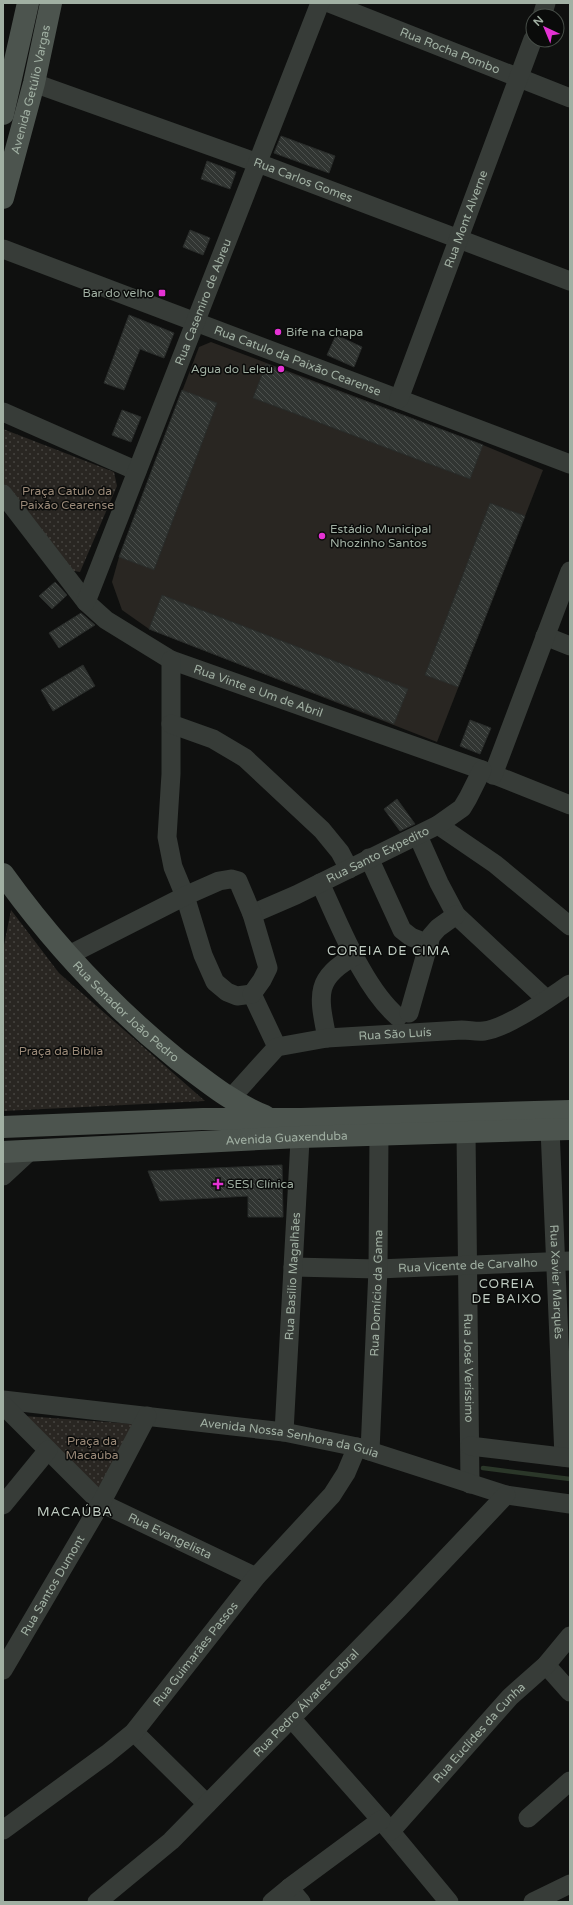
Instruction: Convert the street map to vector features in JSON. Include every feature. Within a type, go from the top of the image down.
[{"type":"main road","name":"Avenida Getúlio Vargas","points":[[3,114],[28,3]]},
{"type":"main road","points":[[34,83],[24,77],[22,66],[36,3]]},
{"type":"main road","name":"Avenida Getúlio Vargas","points":[[3,198],[34,83],[51,3]]},
{"type":"main road","name":"Rua Senador João Pedro","points":[[3,874],[24,904],[67,956],[103,994],[152,1039],[230,1099],[273,1120]]},
{"type":"main road","name":"Avenida Guaxenduba","points":[[3,1152],[300,1128],[570,1111]]},
{"type":"main road","points":[[31,1150],[37,1140],[52,1132],[176,1127],[203,1119]]},
{"type":"main road","name":"Avenida Guaxenduba","points":[[3,1127],[203,1119],[273,1120],[300,1128],[379,1135],[560,1129]]},
{"type":"street","name":"Rua Casemiro de Abreu","points":[[86,602],[320,3]]},
{"type":"street","name":"Rua Rocha Pombo","points":[[329,3],[570,98]]},
{"type":"street","name":"Rua Mont Alverne","points":[[399,399],[530,48]]},
{"type":"street","name":"Rua Carlos Gomes","points":[[34,83],[258,163],[458,240],[570,281]]},
{"type":"street","name":"Rua Catulo da Paixão Cearense","points":[[3,249],[570,464]]},
{"type":"street","points":[[3,412],[137,471]]},
{"type":"street","name":"Rua Vinte e Um de Abril","points":[[3,494],[86,602],[106,620],[171,660],[487,773],[570,806]]},
{"type":"street","name":"Rua Santo Expedito","points":[[252,914],[418,836],[438,825],[462,808],[487,773],[545,636],[570,571]]},
{"type":"street","points":[[545,636],[570,646]]},
{"type":"street","points":[[67,956],[185,896],[220,881],[231,879],[238,881],[252,914],[268,968],[252,994],[237,996],[227,992],[215,982],[203,955],[185,896],[173,867],[167,837],[171,774],[171,660]]},
{"type":"street","points":[[171,724],[213,739],[244,758],[322,830],[340,852],[349,869]]},
{"type":"street","points":[[438,825],[495,864],[570,926]]},
{"type":"street","points":[[418,836],[439,883],[456,915],[546,1000]]},
{"type":"street","points":[[369,858],[402,930],[411,938],[428,944]]},
{"type":"street","points":[[320,883],[355,956],[375,991],[387,1008],[403,1015],[422,973],[431,936],[438,928],[456,915]]},
{"type":"street","points":[[325,1029],[320,1003],[321,991],[325,981],[331,971],[355,956]]},
{"type":"street","name":"Rua São Luís","points":[[277,1047],[325,1029],[483,1031],[500,1026],[546,1000],[570,984]]},
{"type":"street","points":[[230,1099],[277,1047],[252,994]]},
{"type":"street","name":"Rua Basilio Magalhães","points":[[284,1432],[300,1128]]},
{"type":"street","name":"Rua Xavier Marquês","points":[[560,1129],[567,1458]]},
{"type":"street","name":"Rua José Veríssimo","points":[[466,1132],[470,1484]]},
{"type":"street","name":"Rua Domício da Gama","points":[[363,1449],[378,1269],[379,1135]]},
{"type":"street","points":[[3,1176],[31,1150]]},
{"type":"street","name":"Rua Vicente de Carvalho","points":[[293,1267],[378,1269],[563,1262]]},
{"type":"street","name":"Avenida Nossa Senhora da Guia","points":[[3,1400],[284,1432],[363,1449],[506,1495],[570,1504]]},
{"type":"street","name":"Rua Evangelista","points":[[3,1405],[102,1504],[256,1577]]},
{"type":"street","name":"Rua Santos Dumont","points":[[3,1670],[102,1504],[146,1416]]},
{"type":"street","points":[[470,1446],[567,1458]]},
{"type":"street","name":"Rua Guimarães Passos","points":[[3,1830],[107,1754],[134,1732],[256,1577],[332,1495],[363,1449]]},
{"type":"street","points":[[3,1505],[48,1450]]},
{"type":"street","name":"Rua Pedro Álvares Cabral","points":[[98,1902],[171,1841],[399,1608],[506,1495]]},
{"type":"street","name":"Rua Euclídes da Cunha","points":[[272,1902],[288,1888],[386,1826],[510,1697],[546,1665],[570,1636]]},
{"type":"street","points":[[546,1665],[570,1692]]},
{"type":"street","points":[[291,1718],[386,1826],[449,1902]]},
{"type":"street","points":[[134,1732],[207,1804]]},
{"type":"street","points":[[528,1818],[570,1780]]},
{"type":"street","points":[[533,1902],[570,1884]]},
{"type":"street","points":[[288,1888],[301,1902]]},
{"type":"green space","name":"Estádio Municipal Nhozinho Santos","points":[[211,342],[483,445],[543,470],[437,742],[149,629],[122,610],[112,582],[119,557],[199,347]]},
{"type":"green space","name":"Praça Catulo da Paixão Cearense","points":[[3,429],[114,472],[117,486],[80,572],[69,570],[3,483]]},
{"type":"green space","name":"Praça da Bíblia","points":[[11,910],[59,973],[205,1101],[3,1111],[3,950]]},
{"type":"green space","name":"Praça da Macaúba","points":[[24,1416],[135,1424],[100,1495]]},
{"type":"building","points":[[281,136],[335,156],[329,173],[274,153]]},
{"type":"building","points":[[207,161],[236,172],[230,189],[201,179]]},
{"type":"building","points":[[190,230],[210,238],[203,255],[183,247]]},
{"type":"building","points":[[129,315],[174,333],[164,358],[140,349],[124,390],[104,383]]},
{"type":"building","points":[[336,335],[362,347],[354,367],[327,355]]},
{"type":"building","points":[[266,364],[483,445],[470,479],[253,398]]},
{"type":"building","points":[[182,390],[217,403],[154,570],[119,557]]},
{"type":"building","points":[[122,410],[141,417],[131,442],[112,435]]},
{"type":"building","points":[[490,503],[525,516],[458,687],[425,675]]},
{"type":"building","points":[[55,582],[67,595],[52,609],[39,596]]},
{"type":"building","points":[[162,595],[408,689],[394,724],[149,629]]},
{"type":"building","points":[[81,613],[95,625],[59,648],[49,633]]},
{"type":"building","points":[[83,665],[95,686],[53,711],[41,690]]},
{"type":"building","points":[[470,720],[491,728],[480,754],[460,746]]},
{"type":"building","points":[[397,799],[415,824],[400,831],[384,809]]},
{"type":"building","name":"SESI Clínica","points":[[282,1165],[283,1217],[248,1217],[248,1196],[160,1201],[148,1171]]},
{"type":"waterway","points":[[483,1468],[570,1479]]},
{"type":"place","name":"Bar do velho","points":[[162,293]]},
{"type":"place","name":"Bife na chapa","points":[[278,332]]},
{"type":"place","name":"Agua do Leleu","points":[[281,369]]},
{"type":"place","name":"Estádio Municipal Nhozinho Santos","points":[[322,536]]},
{"type":"place","name":"SESI Clínica","points":[[218,1184]]},
{"type":"district","name":"COREIA DE CIMA","points":[[389,950]]},
{"type":"district","name":"COREIA DE BAIXO","points":[[507,1290]]},
{"type":"district","name":"MACAÚBA","points":[[75,1511]]}]
